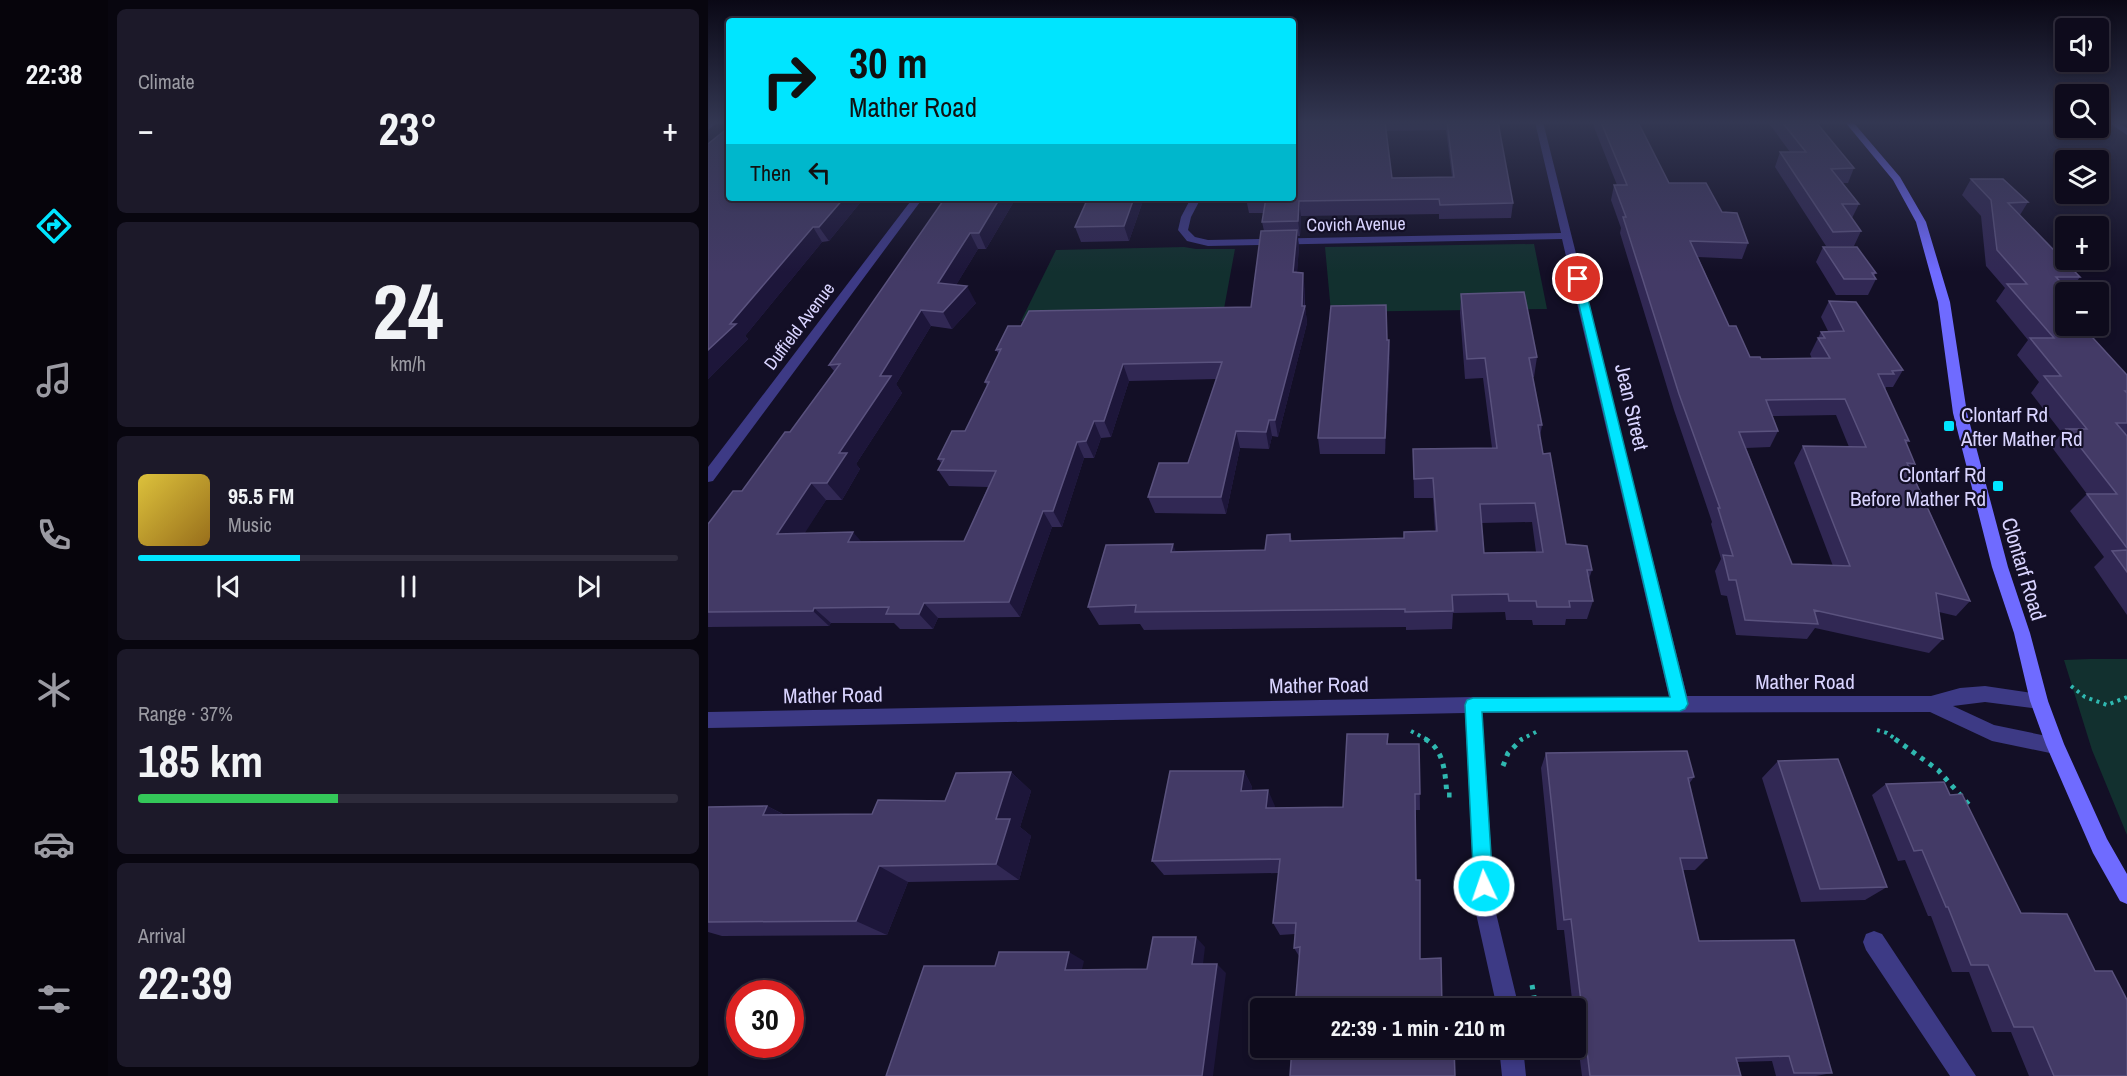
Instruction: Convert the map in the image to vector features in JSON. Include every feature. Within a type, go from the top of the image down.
[{"type":"street","name":"Jean Street","points":[[1552,172],[1680,704]]},
{"type":"street","name":"Clontarf Road","points":[[1890,172],[1906,192],[1921,222],[1929,247],[1944,302],[1960,413],[2000,567],[2022,633],[2039,700],[2055,745],[2100,846],[2127,894]]},
{"type":"street","name":"Duffield Avenue","points":[[708,477],[916,201]]},
{"type":"street","name":"Covich Avenue","points":[[1194,201],[1186,217],[1183,230],[1191,238],[1208,243],[1568,236]]},
{"type":"street","name":"Mather Road","points":[[708,720],[1473,705],[1931,704],[1959,694],[1980,692],[2039,700]]},
{"type":"street","name":"Mather Road","points":[[1931,704],[1992,733],[2055,745]]},
{"type":"street","points":[[1473,705],[1485,909],[1507,998]]},
{"type":"street","points":[[1874,942],[1964,1076]]},
{"type":"street","points":[[1512,1058],[1514,1076]]},
{"type":"path","points":[[2071,686],[2085,697],[2107,705],[2127,697]]},
{"type":"path","points":[[1868,726],[1887,733],[1938,770],[1970,806]]},
{"type":"path","points":[[1502,777],[1504,756],[1518,741],[1539,730],[1548,730]]},
{"type":"green space","points":[[1534,244],[1547,309],[1331,312],[1325,247]]},
{"type":"green space","points":[[1184,247],[1235,249],[1223,314],[1131,319],[1021,321],[1056,250]]},
{"type":"green space","points":[[2127,659],[2127,835],[2092,750],[2064,660]]},
{"type":"building","points":[[708,172],[726,172],[726,201],[841,201],[819,227],[813,227],[730,324],[736,324],[708,350]]},
{"type":"building","points":[[1296,172],[1391,172],[1392,178],[1454,177],[1453,172],[1507,172],[1513,203],[1440,205],[1439,199],[1299,201],[1298,221],[1262,222],[1266,201],[1296,201]]},
{"type":"building","points":[[1622,172],[1664,172],[1669,183],[1706,183],[1722,212],[1737,213],[1748,243],[1690,241],[1729,326],[1736,326],[1750,357],[1761,359],[1830,358],[1818,338],[1825,338],[1821,332],[1844,331],[1829,301],[1856,302],[1903,370],[1892,371],[1894,374],[1878,374],[1909,441],[1905,440],[1915,464],[1907,463],[1970,601],[1936,593],[1943,639],[1814,610],[1818,624],[1745,620],[1736,580],[1729,580],[1723,555],[1733,556],[1718,508],[1720,508],[1679,394],[1623,217],[1626,217],[1614,185],[1627,185]],"holes":[[[1845,399],[1866,447],[1803,446],[1850,566],[1792,564],[1739,432],[1778,431],[1766,400]]]},
{"type":"building","points":[[1793,172],[1834,172],[1859,204],[1842,204],[1861,231],[1833,232]]},
{"type":"building","points":[[1971,179],[2003,179],[2028,202],[2008,203],[2055,251],[2055,270],[2073,270],[2080,277],[2056,277],[2061,282],[2055,282],[2055,336],[2091,336],[2127,375],[2127,391],[2125,391],[2127,393],[2127,423],[2116,423],[2127,436],[2127,548],[2087,494],[2117,494],[2066,429],[2087,429],[2044,376],[2061,376],[2030,338],[2054,338],[2007,284],[2027,284],[1997,250],[1991,200]]},
{"type":"building","points":[[943,201],[998,201],[979,233],[970,233],[938,283],[967,286],[943,312],[921,310],[880,376],[891,376],[839,453],[847,453],[827,483],[811,483],[777,534],[853,532],[848,542],[964,541],[996,471],[938,470],[944,459],[938,459],[952,431],[965,431],[989,382],[985,382],[1001,349],[996,350],[1008,326],[1021,326],[1029,311],[1251,307],[1261,231],[1297,230],[1293,272],[1303,273],[1302,306],[1305,306],[1275,420],[1269,420],[1266,432],[1236,431],[1221,497],[1148,497],[1159,463],[1188,463],[1222,362],[1123,364],[1104,421],[1094,421],[1086,441],[1077,442],[1053,511],[1043,511],[1009,602],[924,603],[919,614],[886,614],[889,607],[814,608],[813,611],[708,612],[708,524],[733,491],[742,491],[785,432],[790,432],[840,364],[829,365]]},
{"type":"building","points":[[1087,201],[1133,201],[1124,226],[1075,227]]},
{"type":"building","points":[[1823,247],[1857,247],[1876,273],[1872,273],[1876,279],[1844,279]]},
{"type":"building","points":[[1524,292],[1537,357],[1529,358],[1542,425],[1538,425],[1543,454],[1550,453],[1566,544],[1587,546],[1592,570],[1587,570],[1593,601],[1569,601],[1570,607],[1537,607],[1536,601],[1509,601],[1508,594],[1452,595],[1453,611],[1405,612],[1405,609],[1135,612],[1136,605],[1088,607],[1106,545],[1173,544],[1171,552],[1265,550],[1267,535],[1290,534],[1290,541],[1404,538],[1404,532],[1437,531],[1433,478],[1414,479],[1413,449],[1497,448],[1485,358],[1467,359],[1461,294]],"holes":[[[1535,503],[1543,552],[1484,553],[1480,504]]]},
{"type":"building","points":[[1386,305],[1387,340],[1389,340],[1385,438],[1318,438],[1331,306]]},
{"type":"building","points":[[2127,550],[2127,572],[2112,551]]},
{"type":"building","points":[[1347,734],[1388,734],[1387,744],[1419,744],[1420,794],[1415,794],[1416,880],[1420,880],[1420,959],[1441,958],[1442,998],[1296,998],[1300,947],[1294,948],[1296,923],[1273,923],[1280,859],[1152,861],[1170,771],[1244,771],[1241,791],[1268,790],[1266,808],[1343,807]]},
{"type":"building","points":[[1687,751],[1694,777],[1688,778],[1707,858],[1680,858],[1699,941],[1794,940],[1832,1073],[1794,1073],[1789,1056],[1736,1058],[1741,1076],[1590,1076],[1586,1043],[1586,998],[1581,998],[1571,919],[1564,920],[1546,753]]},
{"type":"building","points":[[1838,759],[1887,887],[1820,889],[1778,761]]},
{"type":"building","points":[[1011,772],[996,819],[1010,819],[996,864],[879,866],[856,921],[708,922],[708,807],[767,806],[763,815],[872,814],[878,800],[945,801],[956,773]]},
{"type":"building","points":[[1944,782],[1950,795],[1962,794],[2021,913],[2067,914],[2095,971],[2112,971],[2127,1000],[2127,1076],[2054,1076],[2033,1027],[2014,1027],[1988,965],[1971,965],[1922,850],[1914,851],[1886,784]]},
{"type":"building","points":[[1153,937],[1196,937],[1192,964],[1217,964],[1202,1076],[886,1076],[924,966],[995,966],[999,952],[1069,952],[1065,970],[1147,969]]},
{"type":"building","points":[[1291,1058],[1454,1058],[1455,1076],[1290,1076]]},
{"type":"place","name":"Clontarf Rd After Mather Rd","points":[[1949,426]]},
{"type":"place","name":"Clontarf Rd Before Mather Rd","points":[[1998,486]]},
{"type":"route","points":[[1484,886],[1473,705],[1680,704],[1578,279]]}]
